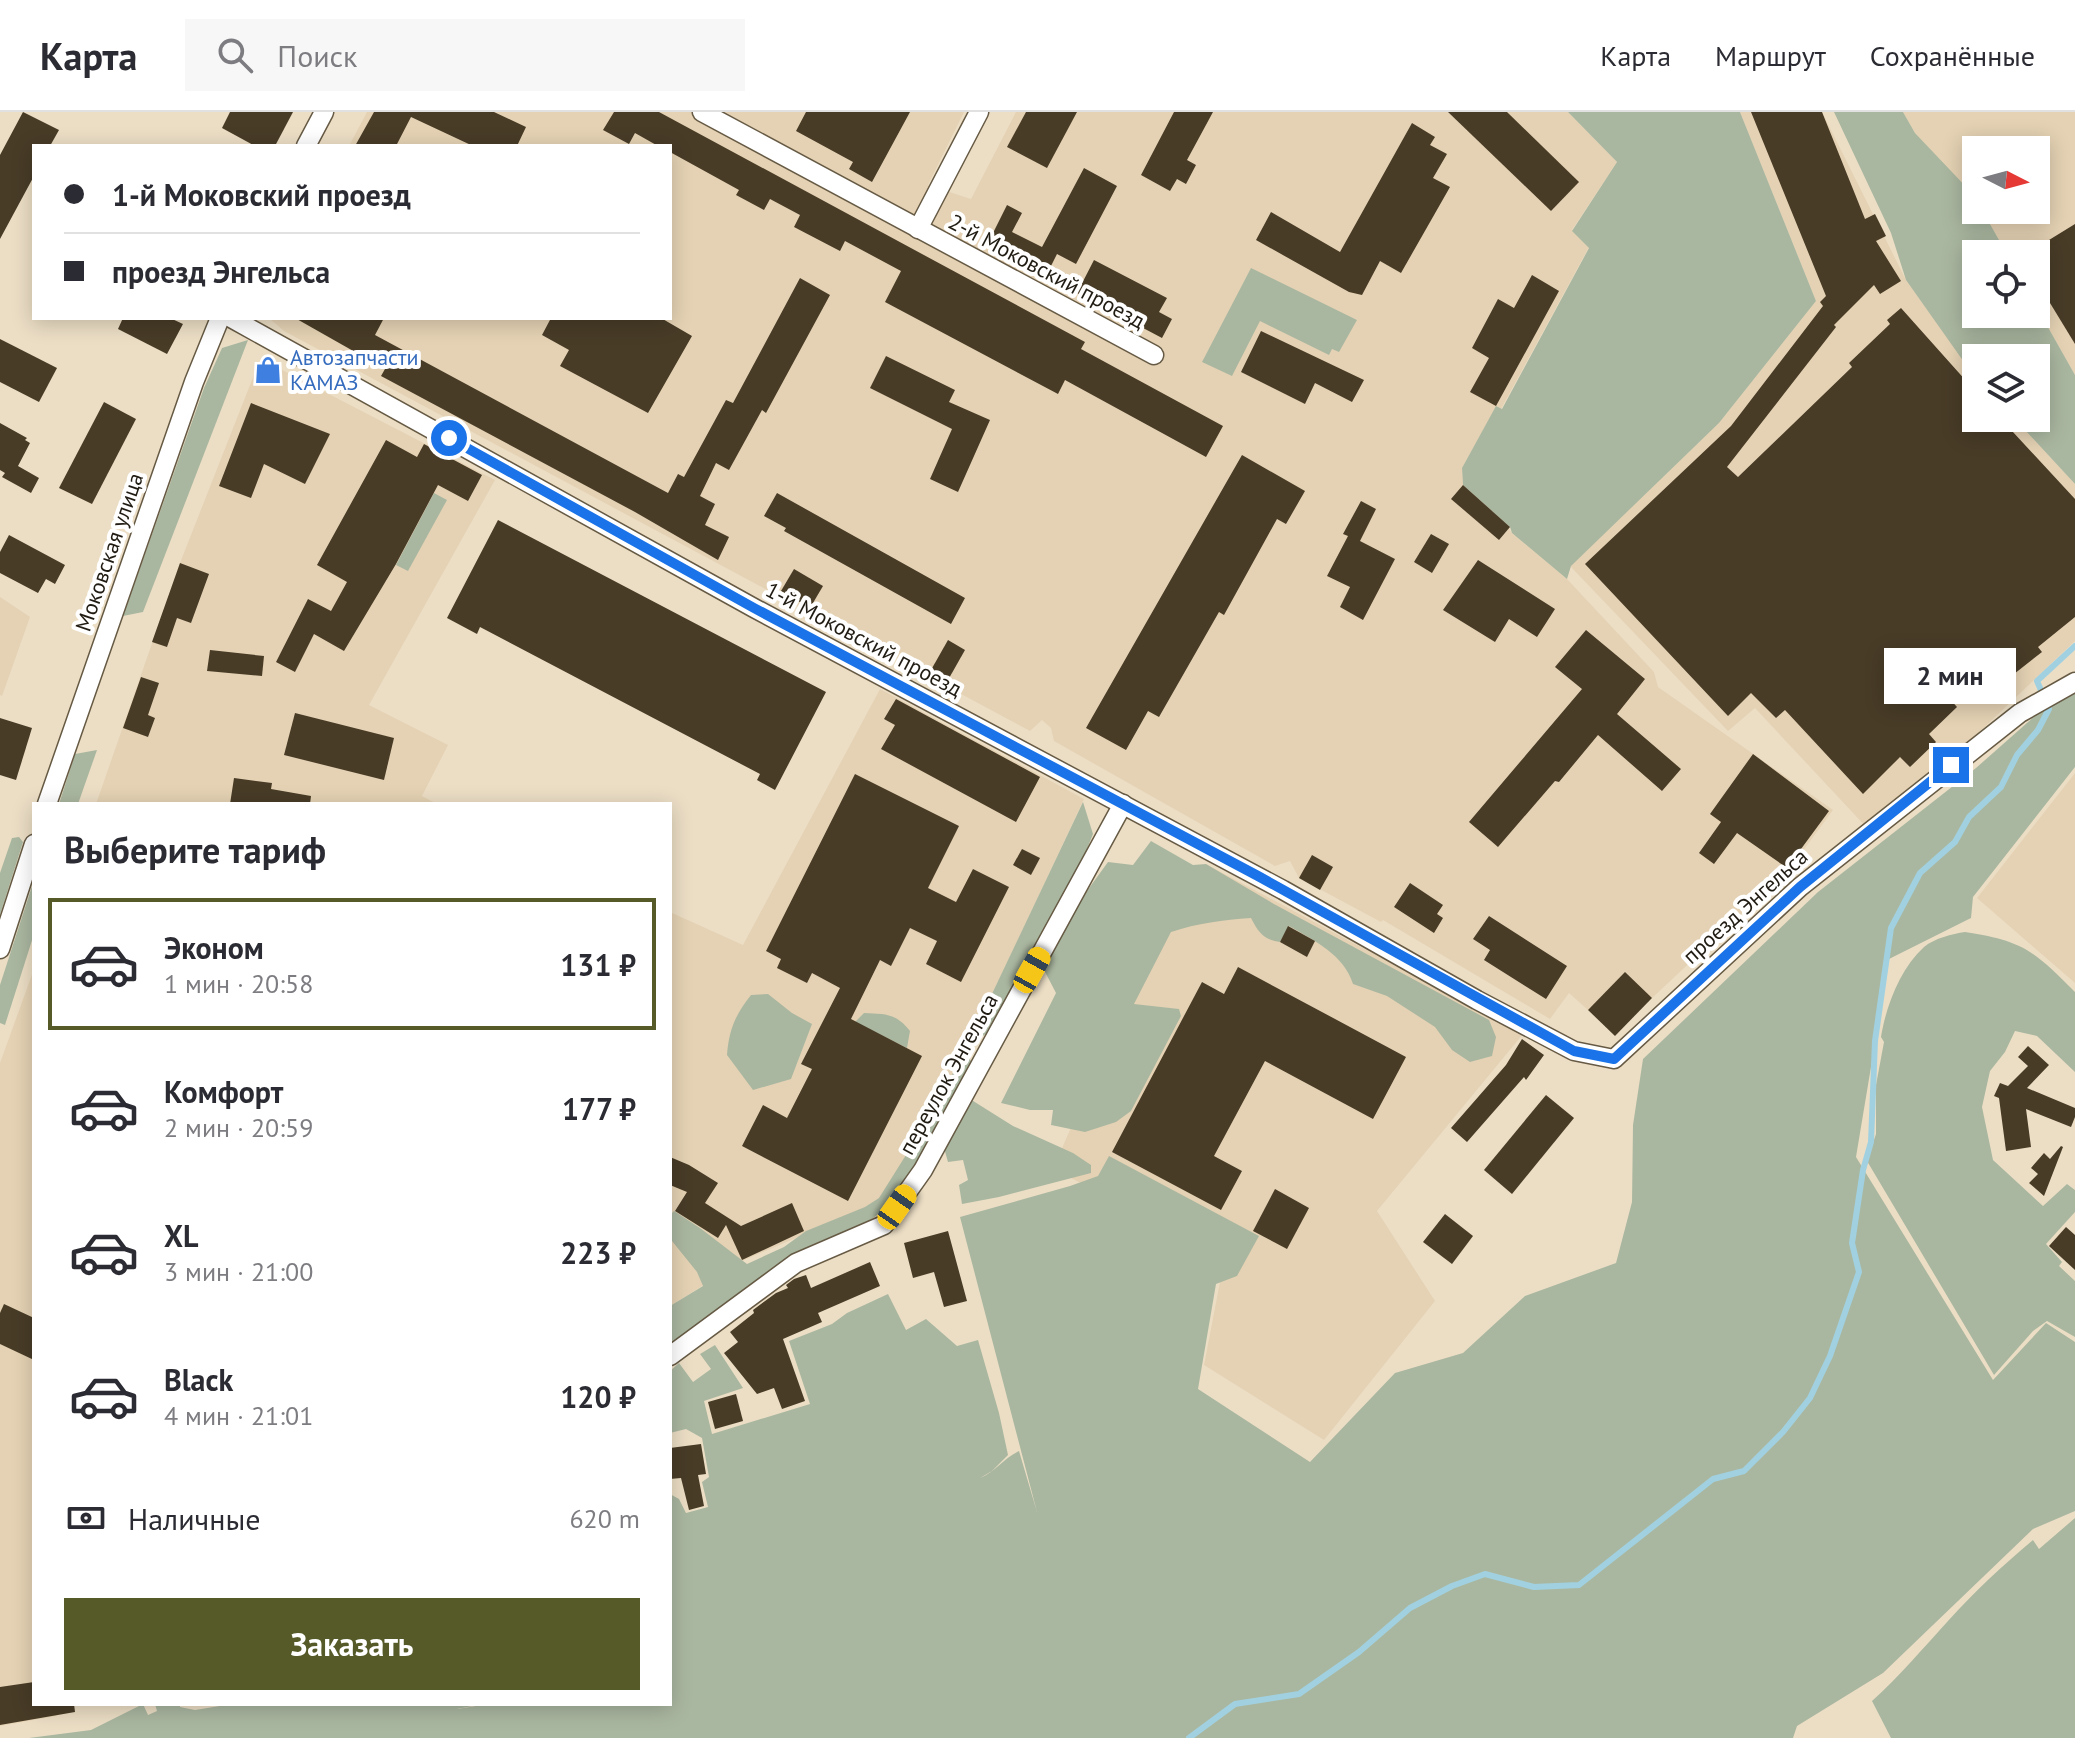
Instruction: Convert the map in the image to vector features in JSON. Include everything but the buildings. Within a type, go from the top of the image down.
[{"type":"street","points":[[307,144],[324,112]]},
{"type":"street","name":"2-й Моковский проезд","points":[[702,112],[1154,355]]},
{"type":"street","name":"2-й Моковский проезд","points":[[918,229],[979,112]]},
{"type":"street","name":"Моковская улица","points":[[48,802],[189,397],[219,320]]},
{"type":"street","name":"1-й Моковский проезд","points":[[235,320],[754,608],[1283,890],[1477,1000]]},
{"type":"street","name":"проезд Энгельса","points":[[1477,1000],[1574,1051],[1614,1059],[1800,887],[2020,713],[2075,682]]},
{"type":"street","name":"переулок Энгельса","points":[[672,1355],[796,1263],[884,1225],[923,1170],[1123,804]]},
{"type":"street","points":[[0,949],[32,850]]},
{"type":"shaded area","points":[[367,112],[964,112],[928,185],[971,199],[1016,112],[1568,112],[1617,162],[1572,230],[1589,247],[1501,409],[1496,407],[1462,468],[1463,485],[1510,527],[1512,533],[1567,579],[1654,672],[1658,687],[1833,810],[1788,871],[1652,998],[1588,1010],[1569,993],[1550,1019],[1383,920],[1381,922],[1299,878],[1290,861],[1275,866],[1054,741],[1051,728],[1042,720],[1030,731],[284,331],[271,320],[672,320],[672,144],[350,144]]},
{"type":"shaded area","points":[[1740,112],[1822,112],[1906,280],[1962,358],[1962,432],[2027,432],[2075,484],[2075,641],[1914,794],[1868,829],[1755,708],[1728,731],[1570,566],[1719,423],[1816,301]]},
{"type":"shaded area","points":[[1903,112],[2075,112],[2075,375],[2048,328],[2050,240],[1999,240],[1990,224],[2050,224],[2050,136],[1962,136],[1962,185],[1915,133]]},
{"type":"shaded area","points":[[265,361],[495,480],[369,705],[448,745],[422,796],[433,802],[97,802],[180,563],[259,362]]},
{"type":"shaded area","points":[[0,597],[30,617],[2,696],[0,695]]},
{"type":"shaded area","points":[[880,689],[1084,799],[950,1084],[880,1199],[866,1208],[742,1261],[672,1305],[672,913],[743,945]]},
{"type":"shaded area","points":[[2075,773],[2075,983],[1977,898]]},
{"type":"shaded area","points":[[1206,864],[1523,1034],[1377,1211],[1435,1301],[1324,1440],[1204,1365],[1225,1256],[1053,1169],[1079,1109]]},
{"type":"shaded area","points":[[32,975],[32,1706],[71,1706],[56,1716],[0,1726],[0,1063]]},
{"type":"green space","points":[[1568,112],[1740,112],[1816,301],[1719,423],[1571,566],[1567,579],[1512,533],[1510,527],[1463,485],[1462,468],[1496,406],[1502,409],[1589,248],[1572,231],[1617,162]]},
{"type":"green space","points":[[1834,112],[1903,112],[1915,133],[1962,183],[1962,224],[1990,224],[1999,240],[1962,240],[1962,328],[2048,328],[2075,375],[2075,484],[2027,432],[2050,432],[2050,344],[1962,344],[1962,359],[1906,280],[1891,233]]},
{"type":"green space","points":[[1251,268],[1357,320],[1339,352],[1332,349],[1329,355],[1260,321],[1232,376],[1202,362]]},
{"type":"green space","points":[[248,340],[143,612],[123,616],[204,388],[222,348]]},
{"type":"green space","points":[[434,493],[447,500],[408,571],[396,565]]},
{"type":"green space","points":[[2075,683],[2075,767],[1973,897],[1971,918],[1889,959],[1856,1157],[1993,1380],[2046,1323],[2075,1342],[2075,1511],[2033,1529],[1883,1673],[1797,1726],[1793,1738],[29,1738],[91,1730],[139,1706],[144,1706],[148,1715],[157,1711],[156,1706],[180,1706],[195,1710],[220,1706],[473,1706],[457,1709],[476,1706],[672,1706],[672,1495],[679,1499],[686,1513],[708,1507],[702,1482],[709,1477],[702,1438],[686,1429],[672,1432],[672,1369],[679,1363],[693,1382],[711,1369],[700,1354],[715,1345],[743,1388],[704,1401],[712,1434],[810,1404],[789,1341],[832,1324],[847,1313],[888,1294],[906,1330],[926,1319],[957,1346],[978,1340],[1008,1455],[992,1471],[1019,1451],[1037,1512],[960,1217],[1098,1176],[1109,1156],[1259,1236],[1237,1276],[1216,1284],[1198,1389],[1310,1462],[1395,1373],[1463,1353],[1525,1296],[1616,1263],[1632,1202],[1633,1125],[1643,1059],[1818,892],[1976,768]]},
{"type":"green space","points":[[97,750],[79,802],[60,802],[75,754]]},
{"type":"green space","points":[[1083,802],[1093,834],[1085,854],[987,1033],[980,1038],[972,1036]]},
{"type":"green space","points":[[19,837],[23,842],[0,915],[0,873],[12,838]]},
{"type":"green space","points":[[1151,841],[1193,865],[1206,864],[1489,1020],[1496,1037],[1492,1056],[1470,1062],[1452,1050],[1435,1027],[1387,996],[1353,984],[1336,957],[1289,926],[1280,942],[1262,934],[1251,918],[1230,920],[1171,932],[1134,1004],[1179,1009],[1181,1016],[1131,1111],[1116,1122],[1085,1132],[1051,1125],[1053,1110],[1030,1110],[1001,1103],[1056,993],[1043,968],[1076,906],[1108,862],[1133,865]]},
{"type":"green space","points":[[32,886],[32,940],[5,1025],[0,1023],[0,985]]},
{"type":"green space","points":[[1965,932],[2001,939],[2027,950],[2075,992],[2075,1072],[2037,1036],[2015,1031],[2005,1052],[1990,1071],[1982,1107],[1993,1160],[2043,1206],[2067,1184],[2075,1190],[2075,1212],[2046,1244],[2062,1262],[2059,1266],[2075,1281],[2075,1337],[2047,1321],[2033,1331],[1994,1375],[1867,1161],[1876,1134],[1876,1085],[1884,1042],[1881,1037],[1895,989],[1924,947],[1938,939]]},
{"type":"green space","points":[[768,994],[812,1024],[791,1079],[753,1090],[727,1055],[728,1046],[734,1023],[751,995]]},
{"type":"green space","points":[[864,1013],[884,1014],[900,1021],[910,1031],[907,1048],[855,1022]]},
{"type":"green space","points":[[964,1053],[972,1062],[967,1072],[906,1182],[886,1208],[868,1222],[804,1253],[714,1312],[672,1346],[672,1305],[703,1286],[697,1272],[672,1241],[674,1211],[747,1264],[784,1247],[806,1231],[865,1207],[879,1198]]},
{"type":"green space","points":[[970,1099],[1013,1126],[1073,1153],[1091,1165],[1091,1173],[962,1204],[959,1185],[968,1180],[963,1160],[948,1162],[944,1148]]},
{"type":"green space","points":[[2075,1518],[2075,1738],[1891,1738],[1872,1701],[2000,1569],[2033,1540],[2039,1549]]},
{"type":"waterway","points":[[1189,1738],[1235,1704],[1299,1694],[1359,1652],[1410,1608],[1452,1586],[1485,1574],[1534,1587],[1579,1585],[1713,1479],[1744,1471],[1783,1432],[1810,1398],[1830,1356],[1859,1272],[1852,1243],[1863,1170],[1871,1142],[1875,1041],[1891,928],[1920,873],[1955,842],[1969,817],[2001,787],[2017,755],[2038,730],[2049,709],[2037,681],[2075,646]]},
{"type":"place","name":"Автозапчасти КАМАЗ","points":[[268,370]]},
{"type":"route","points":[[449,438],[754,608],[1258,876],[1574,1051],[1614,1059],[1800,887],[1951,765]]}]
